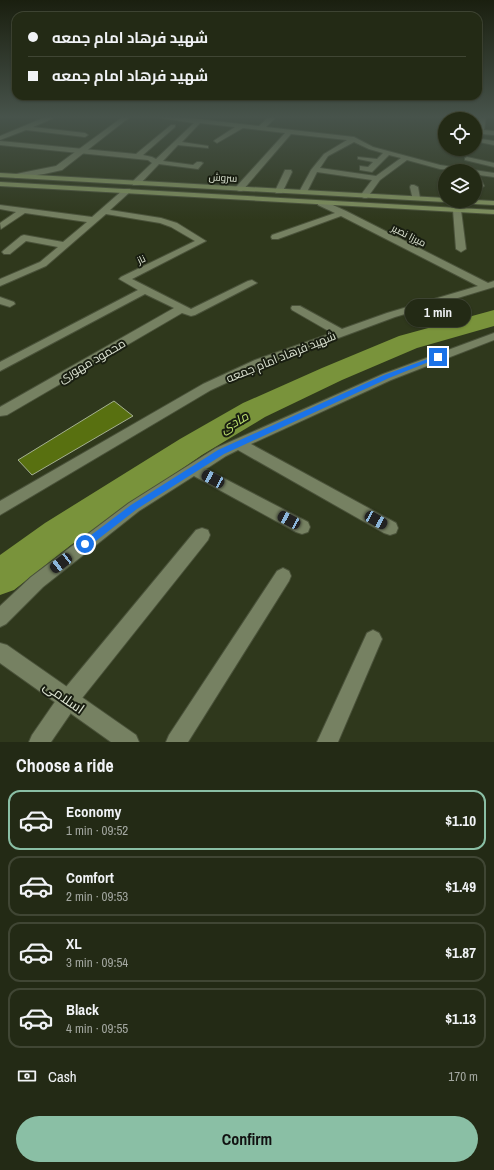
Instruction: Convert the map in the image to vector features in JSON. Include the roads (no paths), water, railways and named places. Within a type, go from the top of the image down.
[{"type":"main road","name":"سروش","points":[[0,175],[438,200]]},
{"type":"main road","name":"سروش","points":[[0,184],[433,209]]},
{"type":"main road","points":[[482,202],[494,203]]},
{"type":"main road","points":[[482,202],[494,203]]},
{"type":"main road","points":[[433,209],[494,212]]},
{"type":"main road","points":[[433,209],[494,212]]},
{"type":"street","points":[[16,176],[59,168],[81,151]]},
{"type":"street","points":[[88,151],[138,156],[150,158],[156,162],[183,166],[195,167],[199,163]]},
{"type":"street","points":[[138,156],[144,151]]},
{"type":"street","points":[[136,183],[168,151]]},
{"type":"street","points":[[239,188],[272,151]]},
{"type":"street","points":[[304,192],[315,170],[326,155],[334,151]]},
{"type":"street","points":[[382,151],[438,166]]},
{"type":"street","points":[[364,168],[369,170],[388,152]]},
{"type":"street","points":[[463,164],[468,156],[494,165]]},
{"type":"street","points":[[364,196],[377,178],[408,157]]},
{"type":"street","points":[[360,158],[379,161]]},
{"type":"street","points":[[183,166],[189,160]]},
{"type":"street","points":[[59,168],[58,171],[71,179]]},
{"type":"street","points":[[315,170],[377,178]]},
{"type":"street","points":[[279,191],[288,172]]},
{"type":"street","points":[[482,173],[494,175]]},
{"type":"street","points":[[414,187],[416,198]]},
{"type":"street","points":[[0,283],[43,264],[127,191]]},
{"type":"street","name":"میرزا نصیر","points":[[321,203],[491,285]]},
{"type":"street","points":[[0,207],[93,220]]},
{"type":"street","points":[[457,210],[461,249]]},
{"type":"street","points":[[1,226],[23,211]]},
{"type":"street","name":"ناز","points":[[104,211],[161,221],[174,225],[202,241],[124,279],[191,313],[252,283]]},
{"type":"street","points":[[275,237],[342,214]]},
{"type":"street","points":[[6,252],[24,238],[64,245]]},
{"type":"street","name":"شهید فرهاد امام جمعه","points":[[0,509],[207,387],[259,363],[391,315],[491,285]]},
{"type":"street","points":[[0,367],[145,290]]},
{"type":"street","points":[[0,300],[10,304]]},
{"type":"street","name":"محمود مهوری","points":[[2,412],[182,308]]},
{"type":"street","points":[[296,308],[341,333]]},
{"type":"street","points":[[0,618],[37,582],[134,507],[221,452],[386,377],[494,336]]},
{"type":"street","points":[[239,444],[390,528]]},
{"type":"street","points":[[194,469],[302,527]]},
{"type":"street","points":[[39,742],[68,700],[202,535]]},
{"type":"street","points":[[176,742],[283,576]]},
{"type":"street","points":[[327,742],[373,639]]},
{"type":"street","name":"اسلامی","points":[[0,652],[128,742]]},
{"type":"waterway","name":"مادی","points":[[0,577],[58,534],[191,447],[254,410],[332,374],[408,342],[494,318]]}]
